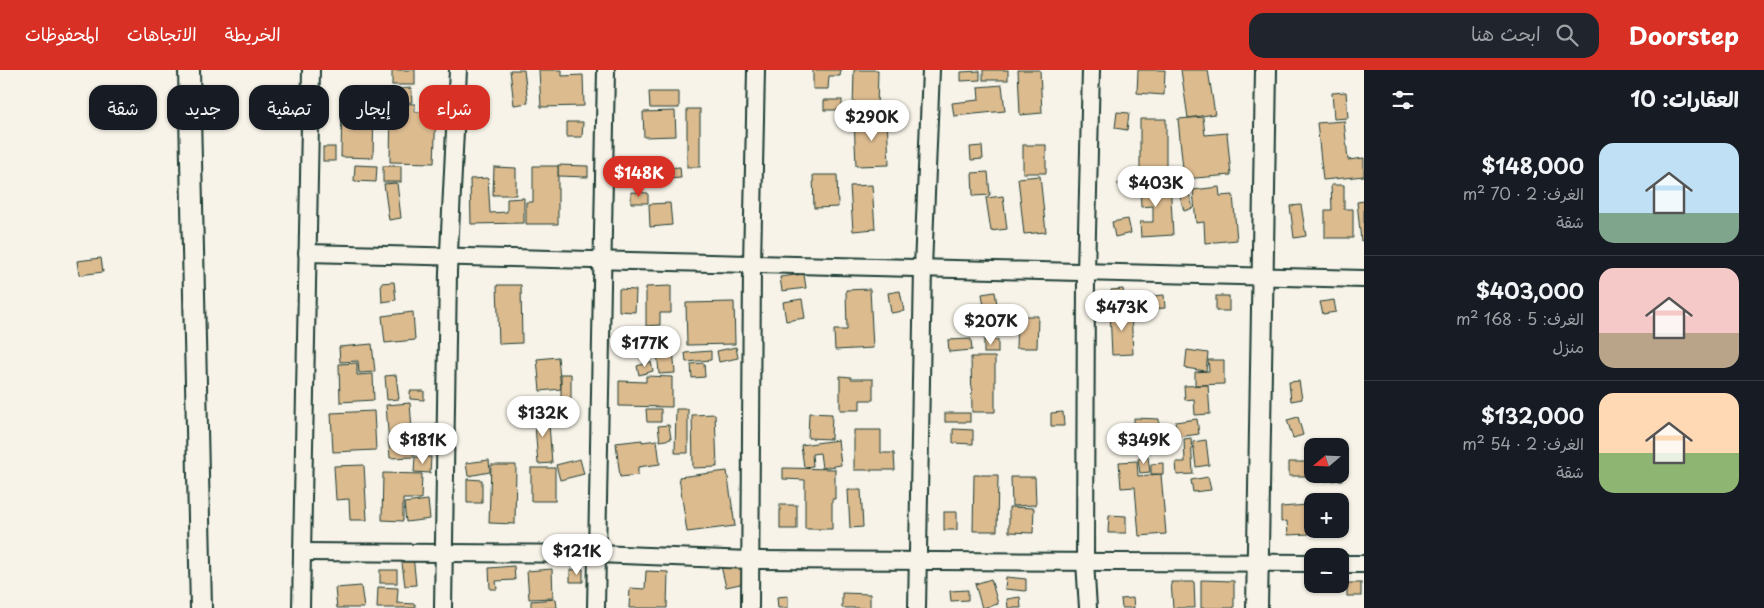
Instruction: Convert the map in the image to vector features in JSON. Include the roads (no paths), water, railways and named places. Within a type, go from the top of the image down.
[{"type":"street","points":[[189,70],[201,608]]},
{"type":"street","points":[[301,608],[311,70]]},
{"type":"street","points":[[443,608],[449,256],[458,70]]},
{"type":"street","points":[[596,608],[606,70]]},
{"type":"street","points":[[750,608],[752,264],[756,70]]},
{"type":"street","points":[[917,608],[923,268],[931,70]]},
{"type":"street","points":[[1088,608],[1086,562],[1086,272],[1092,70]]},
{"type":"street","points":[[1256,608],[1266,70]]},
{"type":"street","points":[[307,252],[1262,277],[1364,278]]},
{"type":"street","points":[[302,552],[598,554],[750,560],[1304,563]]},
{"type":"street","points":[[1349,564],[1364,564]]}]
